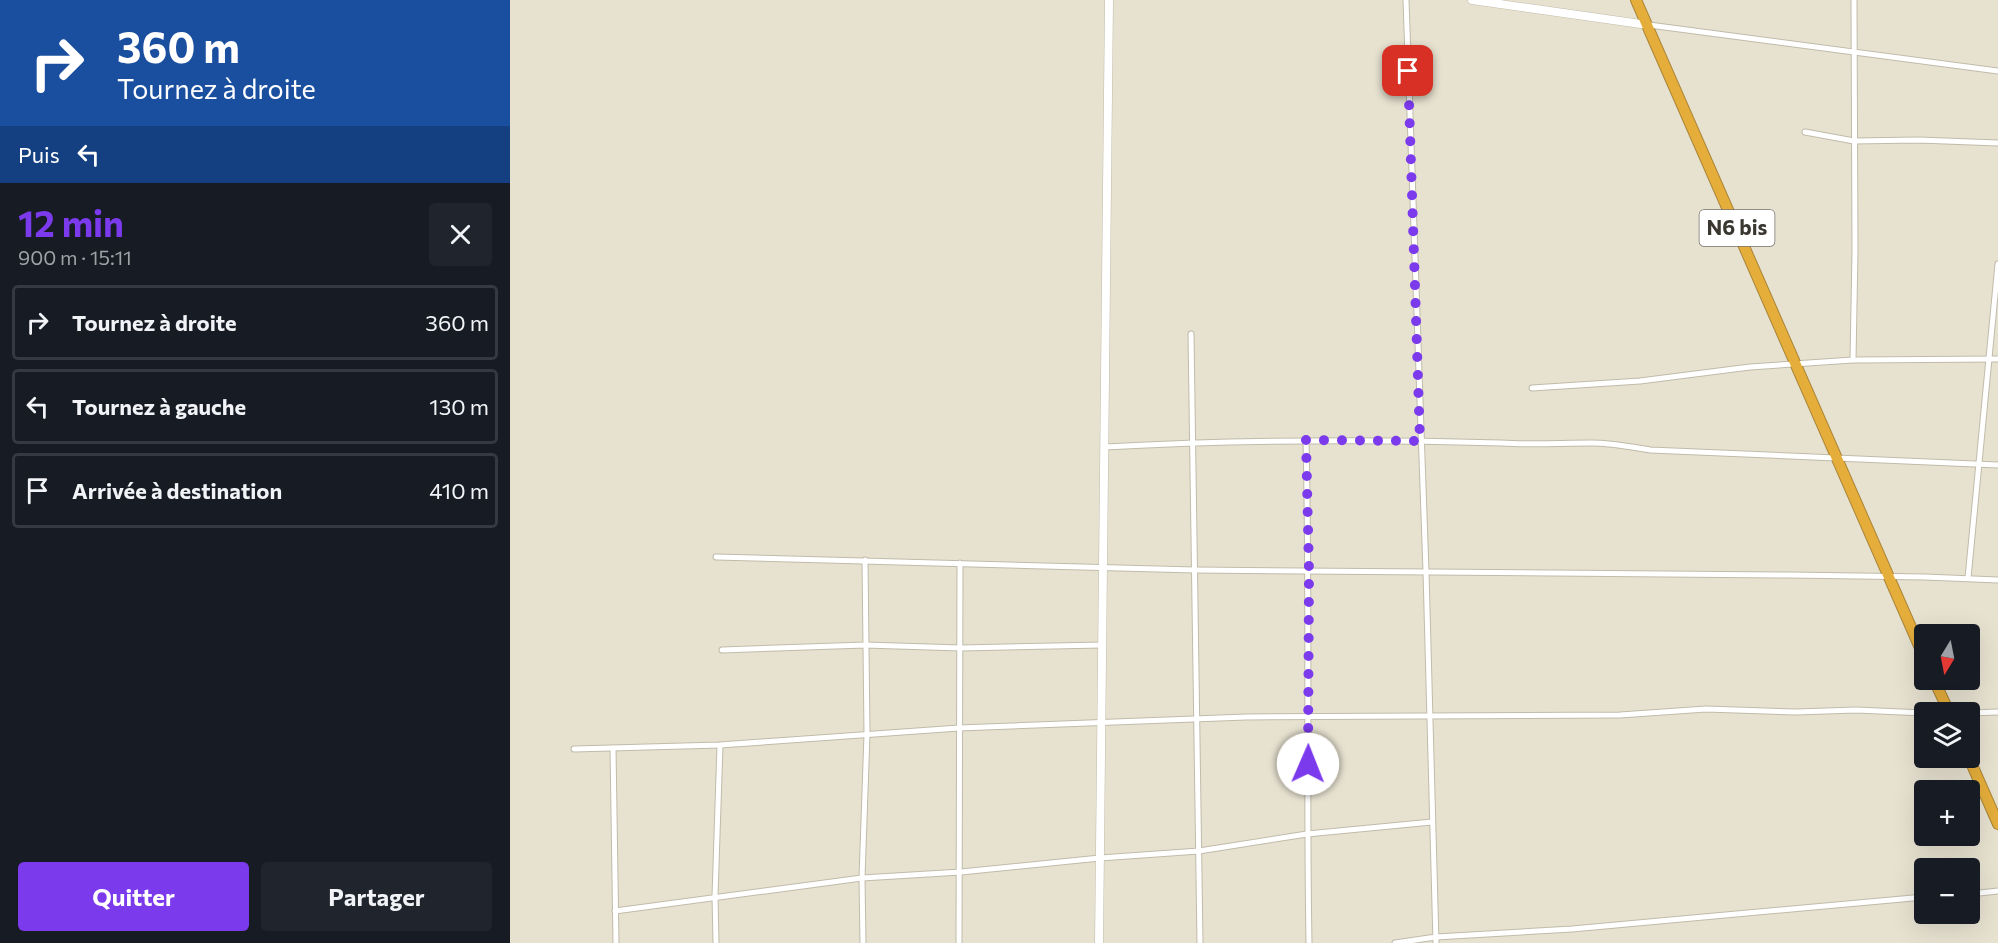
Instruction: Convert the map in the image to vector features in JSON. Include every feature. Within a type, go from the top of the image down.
[{"type":"highway","name":"N6 bis","points":[[1636,0],[1914,634]]},
{"type":"highway","points":[[1973,768],[1998,824]]},
{"type":"street","points":[[1099,943],[1110,0]]},
{"type":"street","points":[[1406,0],[1436,940]]},
{"type":"street","points":[[1472,0],[1998,70]]},
{"type":"street","points":[[1853,360],[1856,252],[1854,0]]},
{"type":"street","points":[[1805,132],[1854,141],[1919,140],[1998,143]]},
{"type":"street","points":[[1968,578],[1998,264]]},
{"type":"street","points":[[1191,334],[1200,943]]},
{"type":"street","points":[[1532,388],[1640,381],[1750,368],[1853,360],[1998,359]]},
{"type":"street","points":[[1105,447],[1191,442],[1306,440],[1537,445],[1594,443],[1650,450],[1998,465]]},
{"type":"street","points":[[1306,440],[1309,571],[1307,834],[1309,943]]},
{"type":"street","points":[[716,556],[1195,570],[1790,575],[1998,580]]},
{"type":"street","points":[[863,943],[862,878],[867,734],[865,560]]},
{"type":"street","points":[[959,943],[961,872],[960,563]]},
{"type":"street","points":[[722,650],[865,645],[961,648],[1102,645]]},
{"type":"street","points":[[574,749],[720,744],[959,728],[1198,719],[1620,715],[1706,709],[1914,713]]},
{"type":"street","points":[[1980,713],[1998,712]]},
{"type":"street","points":[[716,943],[715,896],[720,744]]},
{"type":"street","points":[[613,748],[616,943]]},
{"type":"street","points":[[615,910],[862,878],[961,872],[1199,851],[1307,834],[1432,822]]},
{"type":"street","points":[[1980,893],[1998,891]]},
{"type":"street","points":[[1395,943],[1914,898]]},
{"type":"route","points":[[1308,764],[1309,571],[1306,440],[1420,441],[1408,71]]}]
